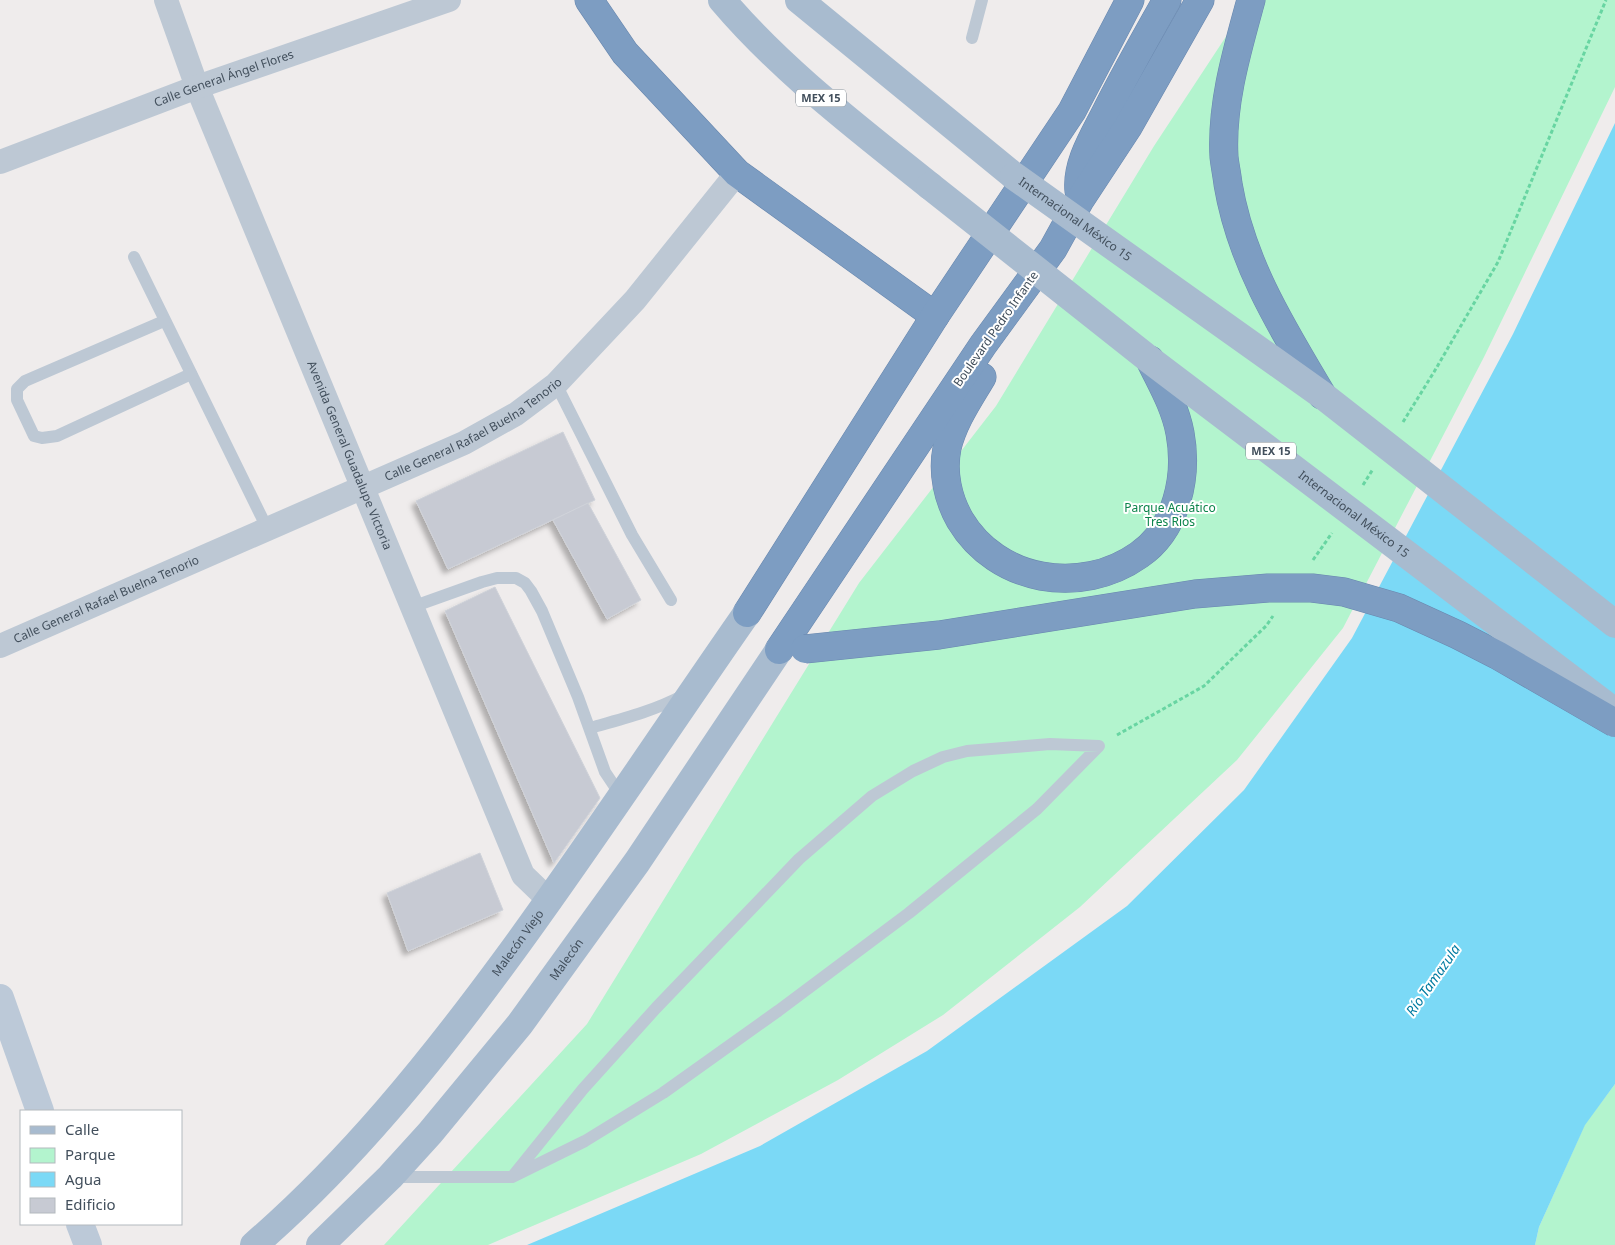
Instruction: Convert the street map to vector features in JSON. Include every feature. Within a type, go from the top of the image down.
[{"type":"highway","points":[[589,0],[625,53],[737,173],[935,316]]},
{"type":"highway","points":[[747,613],[935,316],[1072,111],[1130,0]]},
{"type":"highway","points":[[1079,194],[1079,173],[1089,146],[1167,0]]},
{"type":"highway","name":"Boulevard Pedro Infante","points":[[792,650],[982,346],[1053,249],[1079,194],[1128,127],[1200,0]]},
{"type":"highway","points":[[1251,0],[1229,86],[1226,118],[1224,158],[1232,204],[1243,244],[1256,277],[1283,329],[1322,395]]},
{"type":"highway","points":[[1053,249],[952,431],[947,448],[945,464],[946,483],[953,508],[969,535],[981,547],[1000,562],[1019,570],[1044,578],[1066,579],[1087,577],[1114,569],[1139,555],[1156,539],[1168,521],[1177,501],[1182,480],[1183,458],[1180,433],[1173,407],[1150,360]]},
{"type":"highway","points":[[792,650],[939,634],[1195,594],[1251,589],[1312,588],[1344,592],[1399,608],[1498,655],[1615,723]]},
{"type":"main road","name":"Internacional México 15","points":[[722,0],[746,29],[810,88],[930,186],[1150,360],[1615,712]]},
{"type":"main road","name":"Internacional México 15","points":[[799,0],[1014,176],[1322,395],[1615,624]]},
{"type":"main road","name":"Malecón Viejo","points":[[254,1245],[332,1171],[415,1079],[550,901],[747,613]]},
{"type":"main road","name":"Malecón","points":[[320,1245],[390,1176],[430,1133],[520,1024],[792,650]]},
{"type":"main road","points":[[0,998],[40,1110]]},
{"type":"main road","points":[[80,1225],[88,1245]]},
{"type":"street","name":"Avenida General Guadalupe Victoria","points":[[166,0],[197,87],[523,875],[550,901]]},
{"type":"street","name":"Calle General Ángel Flores","points":[[0,162],[197,87],[449,0]]},
{"type":"street","name":"Calle General Rafael Buelna Tenorio","points":[[0,646],[464,443],[516,414],[556,384],[635,300],[737,173]]},
{"type":"lane","points":[[972,38],[982,0]]},
{"type":"lane","points":[[134,257],[268,530]]},
{"type":"lane","points":[[164,321],[25,381],[17,389],[17,400],[34,436],[42,438],[58,436],[191,374]]},
{"type":"lane","points":[[556,384],[632,535],[671,600]]},
{"type":"lane","points":[[412,607],[497,578],[516,578],[525,583],[542,611],[590,728],[605,772],[621,796]]},
{"type":"lane","points":[[590,728],[670,703],[694,690]]},
{"type":"lane","points":[[512,1177],[583,1089],[656,1008],[799,859],[872,796],[913,771],[943,757],[967,751],[1050,744],[1099,746]]},
{"type":"lane","points":[[390,1176],[445,1178],[512,1177],[585,1141],[663,1093],[794,1000],[909,914],[1037,809],[1099,746]]},
{"type":"path","points":[[1398,429],[1434,372],[1498,262],[1606,0]]},
{"type":"path","points":[[1362,486],[1378,462]]},
{"type":"path","points":[[1309,565],[1336,527]]},
{"type":"path","points":[[1099,746],[1204,686],[1266,626],[1277,611]]},
{"type":"green space","name":"Parque Acuático Tres Rios","points":[[1250,0],[1615,0],[1615,87],[1484,357],[1343,628],[1237,760],[1080,907],[943,1015],[838,1080],[701,1154],[488,1245],[384,1245],[587,1024],[859,583],[996,406],[1154,146]]},
{"type":"green space","points":[[1615,1084],[1615,1245],[1535,1245],[1539,1227],[1585,1124]]},
{"type":"water","name":"Río Tamazula","points":[[1615,123],[1615,1084],[1585,1125],[1539,1227],[1535,1245],[527,1245],[760,1146],[927,1051],[1127,906],[1244,790],[1352,638],[1513,334]]},
{"type":"building","points":[[563,432],[595,500],[448,569],[416,501]]},
{"type":"building","points":[[588,503],[641,600],[607,619],[553,520]]},
{"type":"building","points":[[495,587],[600,798],[554,863],[445,611]]},
{"type":"building","points":[[480,853],[503,910],[408,951],[387,893]]}]
